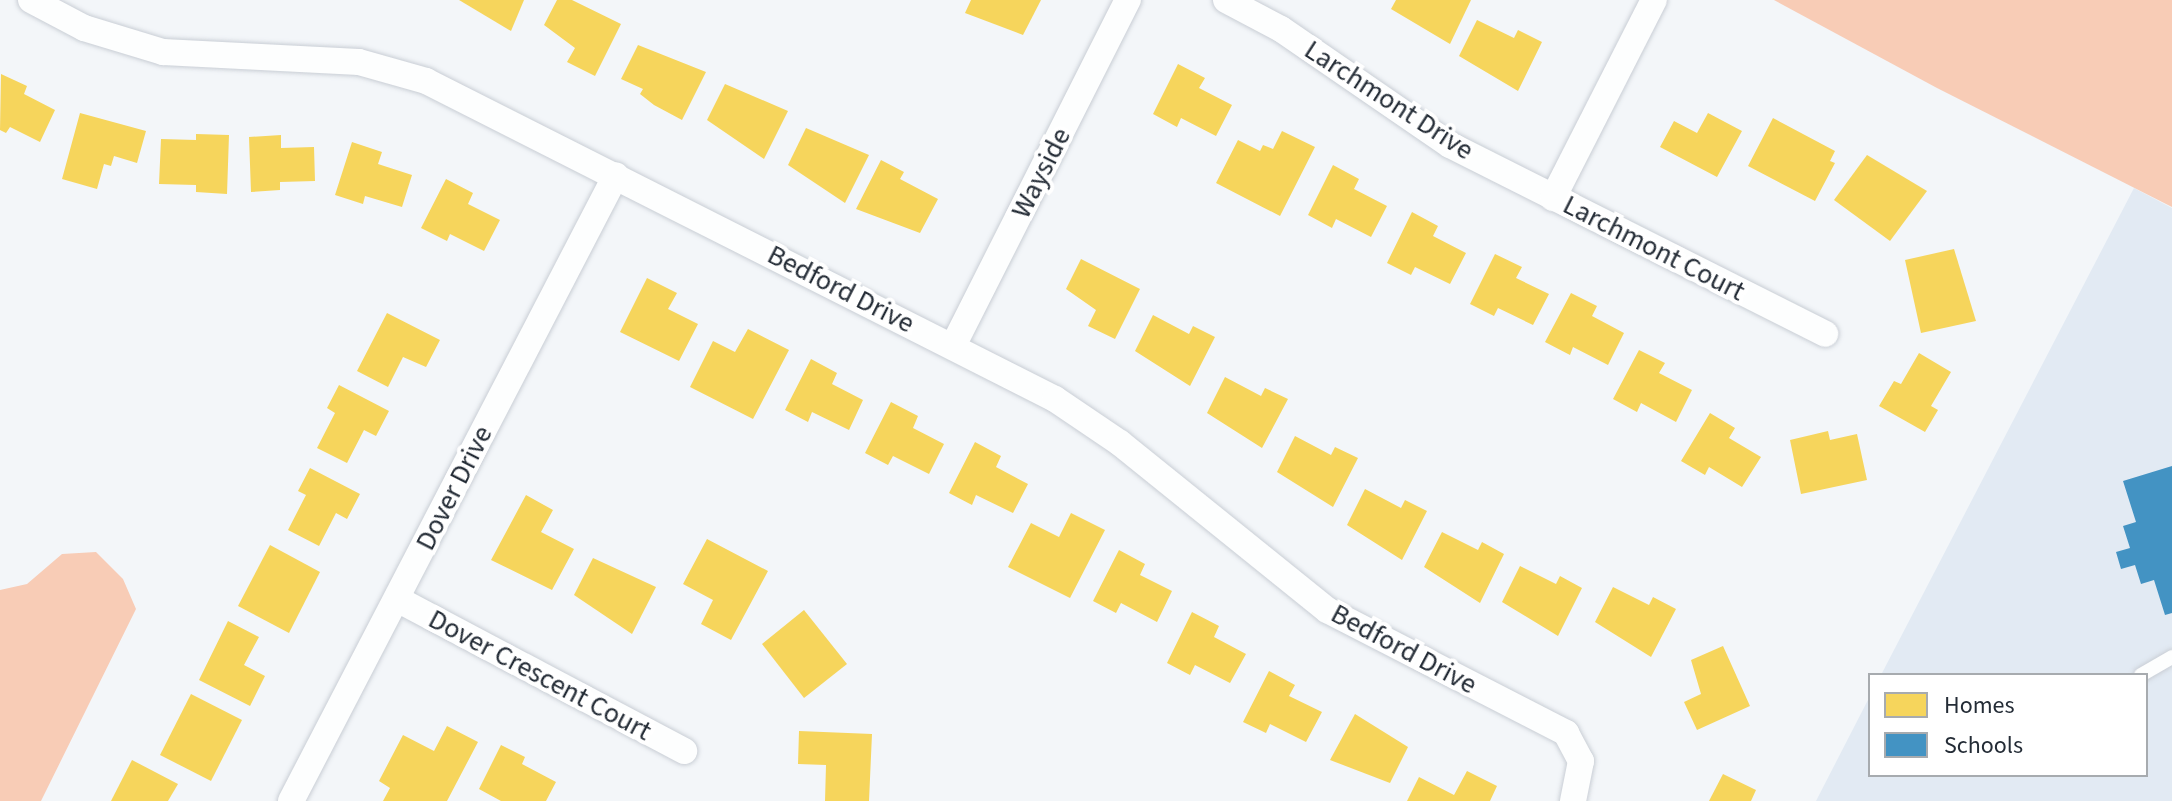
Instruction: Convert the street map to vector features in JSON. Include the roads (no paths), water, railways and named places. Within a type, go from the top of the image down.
[{"type":"street","name":"Bedford Drive","points":[[31,0],[97,33],[163,52],[386,68],[478,104],[953,346],[1089,420],[1327,610],[1552,724],[1575,748],[1582,775],[1573,801]]},
{"type":"street","name":"Wayside","points":[[953,346],[1128,0]]},
{"type":"street","name":"Larchmont Drive","points":[[1226,0],[1281,29],[1450,145],[1553,198]]},
{"type":"street","name":"Larchmont Court","points":[[1654,0],[1553,198],[1825,334]]},
{"type":"street","name":"Dover Drive","points":[[291,801],[616,175]]},
{"type":"street","name":"Dover Crescent Court","points":[[397,599],[684,751]]},
{"type":"lane","points":[[2144,673],[2172,657]]}]
